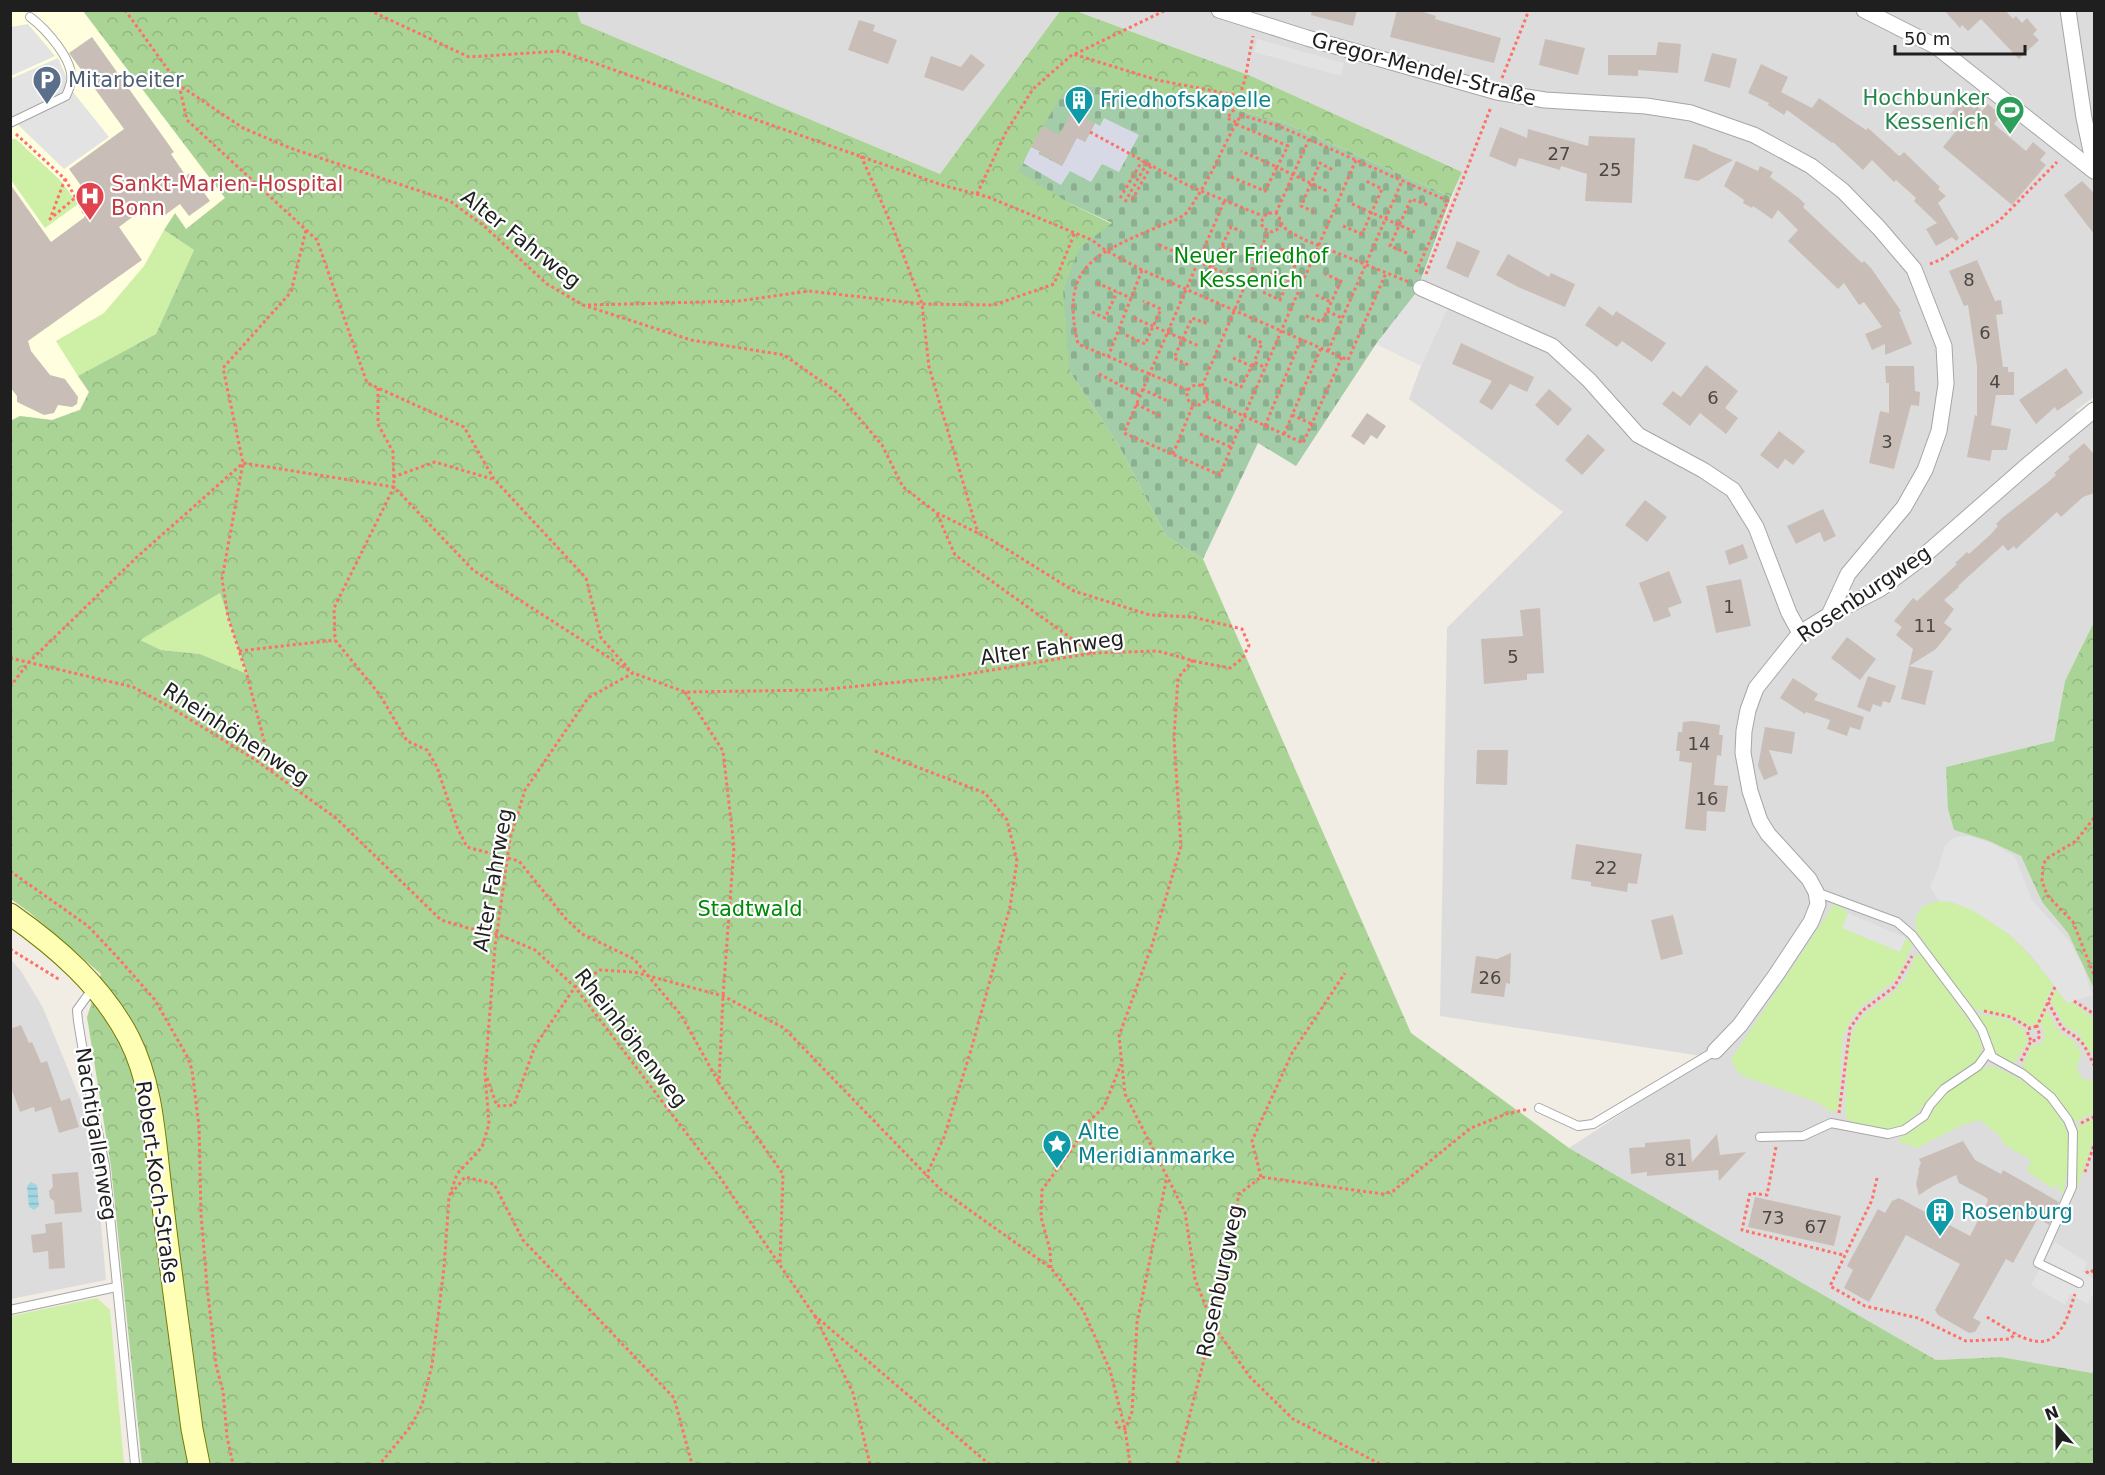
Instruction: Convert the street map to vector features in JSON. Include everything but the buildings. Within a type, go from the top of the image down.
[{"type":"street","name":"Gregor-Mendel-Straße","points":[[1219,10],[1256,23],[1497,92],[1545,100],[1646,105],[1691,113],[1754,135],[1811,166],[1843,191],[1914,269],[1944,346],[1946,384],[1939,431],[1925,470],[1904,507],[1848,574],[1829,615]]},
{"type":"street","points":[[1864,10],[1937,46],[2094,171]]},
{"type":"street","points":[[2068,10],[2094,165]]},
{"type":"street","points":[[1416,285],[1552,346],[1589,380],[1638,435],[1703,470],[1732,490],[1756,527],[1789,613],[1800,633]]},
{"type":"street","name":"Rosenburgweg","points":[[1816,892],[1809,879],[1776,845],[1760,821],[1750,791],[1743,753],[1744,731],[1756,688],[1800,633],[1880,589],[1919,560],[2030,463],[2090,416]]},
{"type":"street","points":[[1715,1051],[1740,1025],[1811,922],[1818,904],[1816,892]]},
{"type":"street","name":"Robert-Koch-Straße","points":[[10,914],[68,960],[93,986],[130,1041],[145,1082],[199,1464]]},
{"type":"lane","points":[[10,123],[66,96],[71,81],[70,67],[58,47],[40,24],[30,17]]},
{"type":"lane","points":[[1816,892],[1897,922],[1919,944],[1970,1012],[1982,1030],[1992,1057],[2023,1074],[2051,1097],[2068,1120],[2073,1132],[2072,1187],[2038,1263],[2079,1282]]},
{"type":"lane","name":"Nachtigallenweg","points":[[93,986],[77,1010],[89,1089],[105,1166],[135,1464]]},
{"type":"lane","points":[[1539,1108],[1578,1126],[1593,1124],[1715,1051]]},
{"type":"lane","points":[[1760,1137],[1803,1136],[1831,1123],[1888,1134],[1904,1130],[1924,1116],[1944,1089],[1978,1066],[1989,1051]]},
{"type":"lane","points":[[10,1310],[117,1287]]},
{"type":"path","name":"Alter Fahrweg","points":[[124,10],[179,85],[243,128],[290,148],[450,201],[484,226],[548,284],[583,305],[691,340],[784,356],[838,393],[882,445],[903,487],[937,513],[978,533],[1074,591],[1150,615],[1194,617],[1242,629],[1249,645],[1243,658],[1230,668],[1158,651],[1093,653],[951,677],[819,690],[685,692],[633,673],[588,698],[525,790],[510,839],[497,934],[485,1074],[489,1124],[482,1147],[457,1174],[448,1197],[444,1268],[432,1365],[422,1404],[411,1426],[380,1464]]},
{"type":"path","points":[[369,10],[469,57],[560,51],[945,186],[988,196],[1092,240],[1105,250],[1142,270],[1348,360],[1386,273]]},
{"type":"path","points":[[977,194],[1005,132],[1033,89],[1073,55],[1166,10]]},
{"type":"path","points":[[1416,285],[1529,10]]},
{"type":"path","points":[[1231,177],[1265,191],[1288,146],[1227,118],[1237,106],[1256,23]]},
{"type":"path","points":[[1073,55],[1157,80],[1240,96]]},
{"type":"path","points":[[179,85],[187,120],[317,240],[367,383],[464,427],[494,479],[586,578],[601,639],[633,673]]},
{"type":"path","points":[[1188,390],[1078,344],[1072,315],[1073,298],[1078,279],[1089,262],[1105,250],[1185,214],[1201,192],[1240,115],[1279,126],[1448,201],[1416,285]]},
{"type":"path","points":[[10,129],[65,179],[86,216]]},
{"type":"path","points":[[1090,132],[1201,192],[1263,216]]},
{"type":"path","points":[[1276,213],[1309,140]]},
{"type":"path","points":[[1241,151],[1329,192]]},
{"type":"path","points":[[861,156],[893,228],[922,304],[929,367],[978,533]]},
{"type":"path","points":[[1224,202],[1124,433],[1220,475],[1356,160]]},
{"type":"path","points":[[1120,198],[1142,161]]},
{"type":"path","points":[[1125,202],[1147,163]]},
{"type":"path","points":[[1314,212],[1301,206],[1320,163],[1333,170]]},
{"type":"path","points":[[1132,200],[1151,166]]},
{"type":"path","points":[[1914,269],[1942,259],[2000,220],[2054,166]]},
{"type":"path","points":[[65,179],[50,219],[76,197]]},
{"type":"path","points":[[1343,226],[1362,234],[1372,213],[1382,189],[1364,180]]},
{"type":"path","points":[[1328,351],[1402,181]]},
{"type":"path","points":[[79,202],[90,199]]},
{"type":"path","points":[[1407,253],[1390,246],[1411,199],[1428,205]]},
{"type":"path","points":[[1352,204],[1415,232]]},
{"type":"path","points":[[1281,224],[1276,231],[1268,232],[1263,228],[1261,222],[1267,213],[1276,213],[1280,217],[1281,224],[1291,232],[1319,246],[1416,285]]},
{"type":"path","points":[[1212,267],[1231,227],[1241,231]]},
{"type":"path","points":[[272,772],[228,617],[222,579],[243,463],[223,368],[291,292],[306,230]]},
{"type":"path","points":[[583,305],[739,301],[809,291],[922,304],[994,305],[1054,284],[1075,232]]},
{"type":"path","points":[[1202,387],[1268,232]]},
{"type":"path","points":[[1159,245],[1229,275]]},
{"type":"path","points":[[1222,246],[1239,254]]},
{"type":"path","points":[[1281,249],[1313,262]]},
{"type":"path","points":[[1263,292],[1280,300],[1299,256]]},
{"type":"path","points":[[1108,357],[1142,270]]},
{"type":"path","points":[[1271,272],[1289,280]]},
{"type":"path","points":[[1306,316],[1322,322],[1341,280],[1325,274]]},
{"type":"path","points":[[1097,283],[1131,298]]},
{"type":"path","points":[[1092,312],[1105,318],[1117,292]]},
{"type":"path","points":[[1316,295],[1331,302]]},
{"type":"path","points":[[1126,335],[1145,344],[1161,309],[1143,302]]},
{"type":"path","points":[[1327,311],[1342,318]]},
{"type":"path","points":[[1134,318],[1199,346]]},
{"type":"path","points":[[1188,365],[1174,358],[1192,318],[1208,324]]},
{"type":"path","points":[[1224,379],[1241,387],[1263,343],[1248,336]]},
{"type":"path","points":[[1265,426],[1301,339]]},
{"type":"path","points":[[1284,434],[1321,348]]},
{"type":"path","points":[[1206,399],[1303,444],[1342,357]]},
{"type":"path","points":[[1233,358],[1266,368]]},
{"type":"path","points":[[1099,374],[1139,395]]},
{"type":"path","points":[[1194,386],[1202,387],[1206,392],[1206,399],[1201,405],[1193,405],[1187,399],[1188,390],[1194,386]]},
{"type":"path","points":[[378,388],[378,424],[393,452],[393,487],[334,608],[335,640],[380,696],[407,741],[426,750],[437,767],[457,827],[467,847],[519,861],[566,919],[582,934],[634,959],[681,1015],[719,1083],[783,1174],[780,1263]]},
{"type":"path","points":[[1142,388],[1170,402]]},
{"type":"path","points":[[1136,404],[1162,417]]},
{"type":"path","points":[[1173,454],[1193,405]]},
{"type":"path","points":[[1292,415],[1312,424]]},
{"type":"path","points":[[1208,417],[1238,431]]},
{"type":"path","points":[[1200,434],[1231,447]]},
{"type":"path","points":[[393,477],[435,462],[494,479]]},
{"type":"path","points":[[243,463],[393,487],[473,570],[633,673]]},
{"type":"path","points":[[10,687],[27,663],[137,557],[243,463]]},
{"type":"path","points":[[937,513],[955,555],[1093,653]]},
{"type":"path","points":[[239,651],[335,640]]},
{"type":"path","name":"Rheinhöhenweg","points":[[10,658],[133,687],[170,707],[272,772],[336,818],[441,920],[497,934],[535,950],[575,987],[719,1176],[814,1315],[989,1464]]},
{"type":"path","points":[[1193,660],[1178,678],[1174,737],[1181,846],[1152,945],[1119,1036],[1125,1094],[1185,1212],[1195,1279],[1213,1324],[1251,1377],[1293,1419],[1380,1464]]},
{"type":"path","points":[[685,692],[723,751],[734,847],[719,1083]]},
{"type":"path","points":[[875,751],[984,793],[1007,820],[1017,861],[1010,907],[972,1050],[944,1137],[927,1176]]},
{"type":"path","points":[[2094,818],[2076,841],[2046,859],[2042,881],[2047,896],[2073,922],[2094,975]]},
{"type":"path","points":[[1831,1123],[1841,1111],[1850,1028],[1862,1011],[1894,987],[1919,944]]},
{"type":"path","points":[[485,1074],[497,1106],[514,1105],[535,1046],[575,987],[600,970],[634,972],[723,996],[784,1028],[939,1190],[1051,1268],[1083,1310],[1110,1370],[1125,1429],[1130,1464]]},
{"type":"path","points":[[1345,973],[1292,1053],[1252,1141],[1261,1177],[1383,1194],[1393,1191],[1471,1128],[1506,1114],[1539,1108]]},
{"type":"path","points":[[2031,1041],[2037,1040],[2040,1036],[2037,1026],[2055,987]]},
{"type":"path","points":[[2074,1001],[2094,1014]]},
{"type":"path","points":[[2048,1002],[2062,1028],[2076,1036],[2094,1065]]},
{"type":"path","points":[[1970,1012],[1983,1011],[2011,1017],[2030,1028],[2037,1026]]},
{"type":"path","points":[[2023,1058],[2031,1041],[2027,1032],[2030,1028]]},
{"type":"path","points":[[1051,1268],[1050,1250],[1041,1217],[1042,1190],[1075,1145],[1083,1126],[1104,1107],[1122,1062]]},
{"type":"path","points":[[2076,1125],[2094,1116]]},
{"type":"path","points":[[1778,1137],[1767,1195],[1750,1193],[1742,1230],[1843,1255]]},
{"type":"path","points":[[1125,1429],[1132,1412],[1137,1323],[1167,1176]]},
{"type":"path","points":[[448,1197],[465,1177],[494,1184],[523,1240],[674,1398],[692,1464]]},
{"type":"path","name":"Rosenburgweg","points":[[1177,1464],[1213,1324],[1239,1194],[1261,1177]]},
{"type":"path","points":[[1877,1178],[1872,1200],[1843,1255],[1830,1286],[1865,1306],[1918,1318],[1966,1341],[2010,1339],[2016,1333]]},
{"type":"path","points":[[1987,1317],[2038,1343],[2053,1339],[2062,1329],[2079,1282]]},
{"type":"path","points":[[814,1315],[853,1393],[870,1464]]},
{"type":"path","points":[[1116,1421],[1118,1427],[1125,1429]]},
{"type":"shaded area","name":"Sankt-Marien-Hospital Bonn","points":[[11,11],[83,11],[225,198],[186,229],[175,214],[194,250],[78,376],[89,392],[80,409],[52,420],[20,416],[11,421]]},
{"type":"shaded area","points":[[577,11],[1060,11],[940,174],[581,23]]},
{"type":"shaded area","points":[[1076,11],[2094,11],[2094,397],[2075,411],[2094,420],[2094,622],[2065,681],[2054,741],[1946,767],[1954,830],[1989,841],[2021,856],[2042,902],[2068,933],[2094,989],[2094,1370],[2092,1373],[2001,1357],[1936,1360],[1569,1148],[1708,1057],[1440,1016],[1447,628],[1563,512],[1409,399],[1421,366],[1448,307],[1419,286],[1462,172],[1251,76]]},
{"type":"shaded area","points":[[28,24],[55,56],[11,76],[11,27]]},
{"type":"shaded area","points":[[1257,39],[1344,63],[1341,76],[1254,52]]},
{"type":"shaded area","name":"Mitarbeiter","points":[[58,58],[73,92],[109,137],[64,169],[11,118],[10,79]]},
{"type":"shaded area","points":[[1104,118],[1139,135],[1119,172],[1102,164],[1091,182],[1070,171],[1061,185],[1023,163],[1031,147],[1062,166],[1074,143],[1071,134],[1085,142],[1095,123],[1100,126]]},
{"type":"shaded area","points":[[1416,293],[1448,307],[1421,366],[1376,344]]},
{"type":"shaded area","points":[[1969,836],[1994,844],[2015,857],[2032,900],[2069,941],[2083,966],[2092,995],[2067,1003],[2032,956],[2009,934],[1972,910],[1951,902],[1939,901],[1930,887],[1945,846],[1953,838]]},
{"type":"shaded area","points":[[1848,913],[1906,938],[1900,952],[1842,928]]},
{"type":"shaded area","points":[[10,959],[21,971],[43,1008],[83,1106],[98,1190],[106,1280],[11,1299]]},
{"type":"shaded area","points":[[2055,1242],[2088,1263],[2083,1272],[2094,1279],[2094,1291],[2088,1304],[2070,1294],[2065,1305],[2031,1285]]},
{"type":"green space","name":"Stadtwald","points":[[83,11],[577,11],[581,23],[940,174],[1060,11],[1076,11],[1251,76],[1462,172],[1451,197],[1285,123],[1233,109],[1081,84],[1069,203],[1112,224],[1079,248],[1070,372],[1118,444],[1166,536],[1203,559],[1411,1033],[1569,1148],[1936,1360],[2001,1357],[2092,1373],[2094,1370],[2094,1464],[142,1464],[111,1167],[87,1017],[101,974],[11,899],[10,421],[20,416],[52,420],[80,410],[89,392],[78,376],[156,334],[194,250],[164,230],[175,213],[186,229],[225,198]],"holes":[[[220,593],[247,674],[200,654],[161,650],[140,640]]]},
{"type":"green space","name":"Neuer Friedhof Kessenich","points":[[1081,84],[1233,109],[1285,123],[1451,197],[1416,293],[1376,344],[1296,466],[1258,443],[1203,559],[1166,536],[1118,444],[1070,372],[1063,291],[1079,248],[1112,223],[1069,203],[1018,171],[1061,95]]},
{"type":"green space","points":[[11,139],[16,139],[61,181],[78,204],[45,228],[11,180]]},
{"type":"green space","points":[[164,230],[194,250],[156,334],[78,376],[56,341],[104,313],[144,266]]},
{"type":"green space","points":[[220,593],[247,675],[200,654],[161,650],[139,640]]},
{"type":"green space","points":[[2094,622],[2094,989],[2068,933],[2042,902],[2021,856],[1989,841],[1954,830],[1948,809],[1946,767],[2054,741],[2065,681]]},
{"type":"green space","points":[[1939,901],[1957,904],[1974,911],[2004,931],[2031,957],[2053,985],[2036,1025],[2030,1026],[2012,1016],[1971,1009],[1917,932],[1916,920],[1919,911]]},
{"type":"green space","points":[[1835,903],[1848,913],[1843,928],[1900,951],[1906,938],[1913,944],[1896,979],[1860,1008],[1843,1036],[1838,1108],[1831,1112],[1817,1102],[1743,1076],[1737,1071],[1731,1059]]},
{"type":"green space","points":[[1920,954],[1979,1037],[1982,1045],[1979,1058],[1939,1089],[1906,1124],[1887,1130],[1859,1125],[1847,1119],[1845,1110],[1848,1054],[1853,1032],[1865,1014],[1899,987],[1916,955]]},
{"type":"green space","points":[[2057,989],[2067,1003],[2071,1002],[2094,1018],[2094,1052],[2090,1052],[2077,1032],[2065,1026],[2051,1002]]},
{"type":"green space","points":[[2047,1010],[2059,1032],[2074,1041],[2082,1055],[2078,1064],[2081,1076],[2084,1079],[2094,1080],[2094,1113],[2076,1122],[2044,1087],[2022,1068],[2031,1046],[2042,1043],[2044,1033],[2040,1024]]},
{"type":"green space","points":[[1978,1014],[2005,1018],[2023,1028],[2028,1041],[2014,1064],[2001,1058],[1995,1051],[1976,1016]]},
{"type":"green space","points":[[1993,1066],[2019,1079],[2044,1096],[2062,1119],[2069,1148],[2063,1195],[2056,1184],[2053,1189],[2027,1171],[2031,1160],[2005,1145],[1999,1135],[1979,1120],[1960,1126],[1917,1148],[1897,1141],[1921,1125],[1958,1082],[1972,1073]]},
{"type":"green space","points":[[2094,1119],[2094,1138],[2077,1188],[2073,1189],[2077,1148],[2075,1128]]},
{"type":"green space","points":[[97,1298],[110,1310],[124,1464],[11,1464],[11,1316]]},
{"type":"water","points":[[31,1182],[37,1185],[39,1206],[34,1210],[29,1207],[27,1186]]},
{"type":"place","name":"Mitarbeiter","points":[[47,106]]},
{"type":"place","name":"Friedhofskapelle","points":[[1079,126]]},
{"type":"place","name":"Hochbunker Kessenich","points":[[2010,136]]},
{"type":"place","name":"Sankt-Marien-Hospital Bonn","points":[[90,222]]},
{"type":"place","name":"Alte Meridianmarke","points":[[1057,1170]]},
{"type":"place","name":"Rosenburg","points":[[1940,1238]]}]
